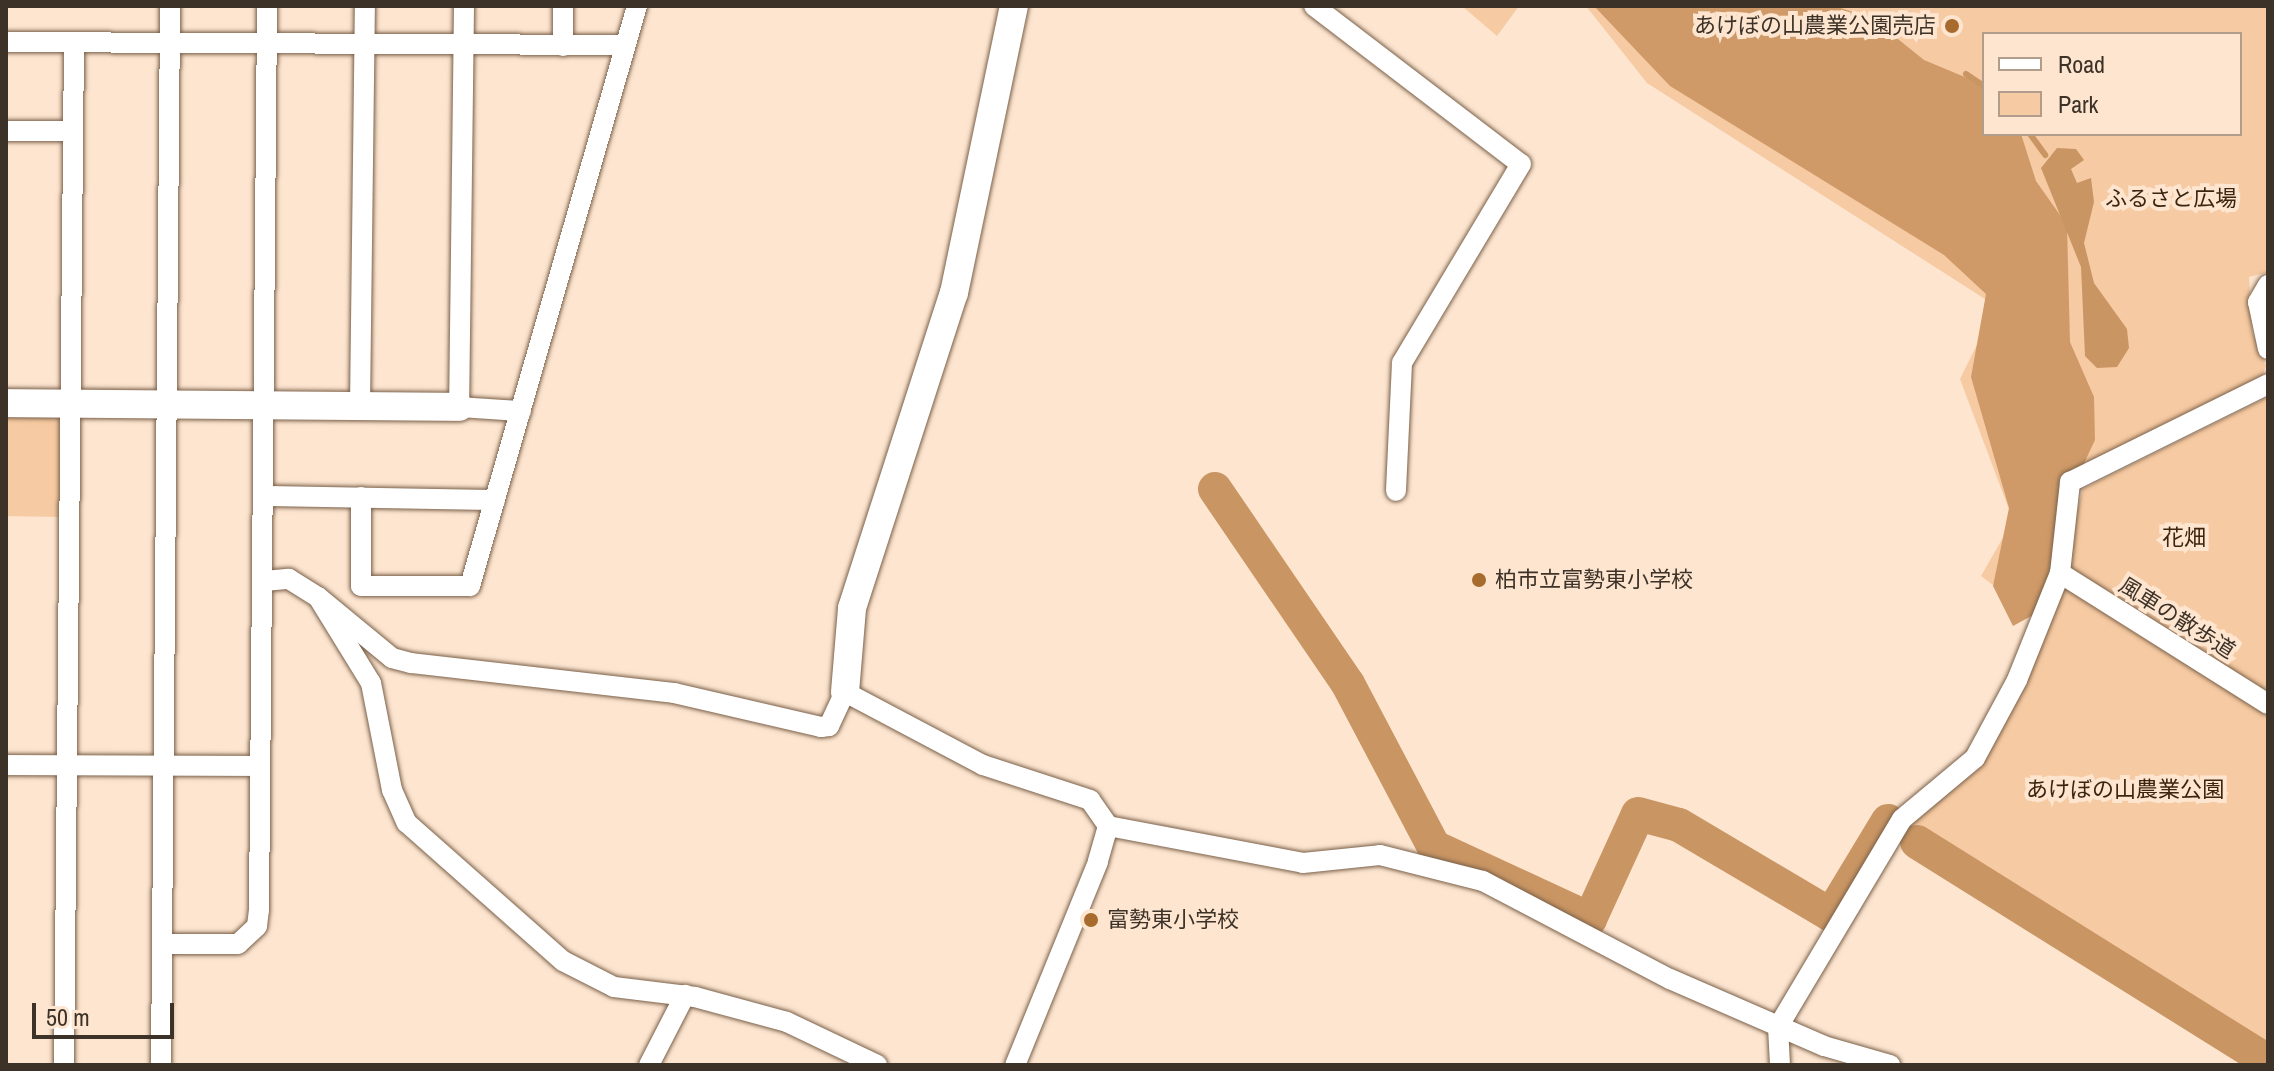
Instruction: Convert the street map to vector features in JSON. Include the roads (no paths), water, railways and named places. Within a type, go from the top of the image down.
[{"type":"street","points":[[161,1065],[170,6]]},
{"type":"street","points":[[163,944],[238,944],[257,926],[264,581],[267,6]]},
{"type":"street","points":[[360,406],[365,6]]},
{"type":"street","points":[[459,407],[464,6]]},
{"type":"street","points":[[563,6],[563,46]]},
{"type":"street","points":[[361,497],[361,586],[470,586],[637,6]]},
{"type":"street","points":[[264,581],[289,579],[318,597],[392,658],[411,663],[674,693],[821,727],[829,726],[845,692],[852,608],[954,293],[1014,6]]},
{"type":"street","points":[[1314,6],[1521,164],[1402,363],[1396,491]]},
{"type":"street","points":[[6,42],[625,45]]},
{"type":"street","points":[[64,1065],[74,43]]},
{"type":"street","points":[[6,131],[73,131]]},
{"type":"street","points":[[2268,285],[2258,302],[2268,349]]},
{"type":"street","points":[[1780,1065],[1778,1027],[1902,819],[1984,747],[2060,573],[2076,476],[2268,384]]},
{"type":"street","points":[[6,403],[459,407],[521,411]]},
{"type":"street","points":[[264,496],[495,500]]},
{"type":"street","name":"風車の散歩道","points":[[2060,573],[2268,704]]},
{"type":"street","points":[[318,597],[371,683],[392,790],[407,823],[563,961],[614,987],[685,995],[787,1022],[877,1065]]},
{"type":"street","points":[[845,692],[983,765],[1090,800],[1108,826],[1303,863],[1380,855],[1473,878],[1778,1027],[1890,1065]]},
{"type":"street","points":[[6,765],[260,766]]},
{"type":"street","points":[[1015,1065],[1089,893],[1108,826]]},
{"type":"street","points":[[649,1065],[685,995]]},
{"type":"waterway","points":[[1966,74],[1982,85]]},
{"type":"waterway","points":[[2031,136],[2045,155]]},
{"type":"waterway","points":[[1215,489],[1348,684],[1434,847],[1590,919],[1638,814],[1679,825],[1831,915],[1888,821]]},
{"type":"waterway","points":[[1917,842],[2268,1061]]},
{"type":"place","name":"あけぼの山農業公園売店","points":[[1952,26]]},
{"type":"place","name":"柏市立富勢東小学校","points":[[1479,580]]},
{"type":"place","name":"富勢東小学校","points":[[1091,920]]},
{"type":"park label","name":"ふるさと広場","points":[[2171,199]]},
{"type":"park label","name":"花畑","points":[[2184,538]]},
{"type":"park label","name":"あけぼの山農業公園","points":[[2125,790]]}]
